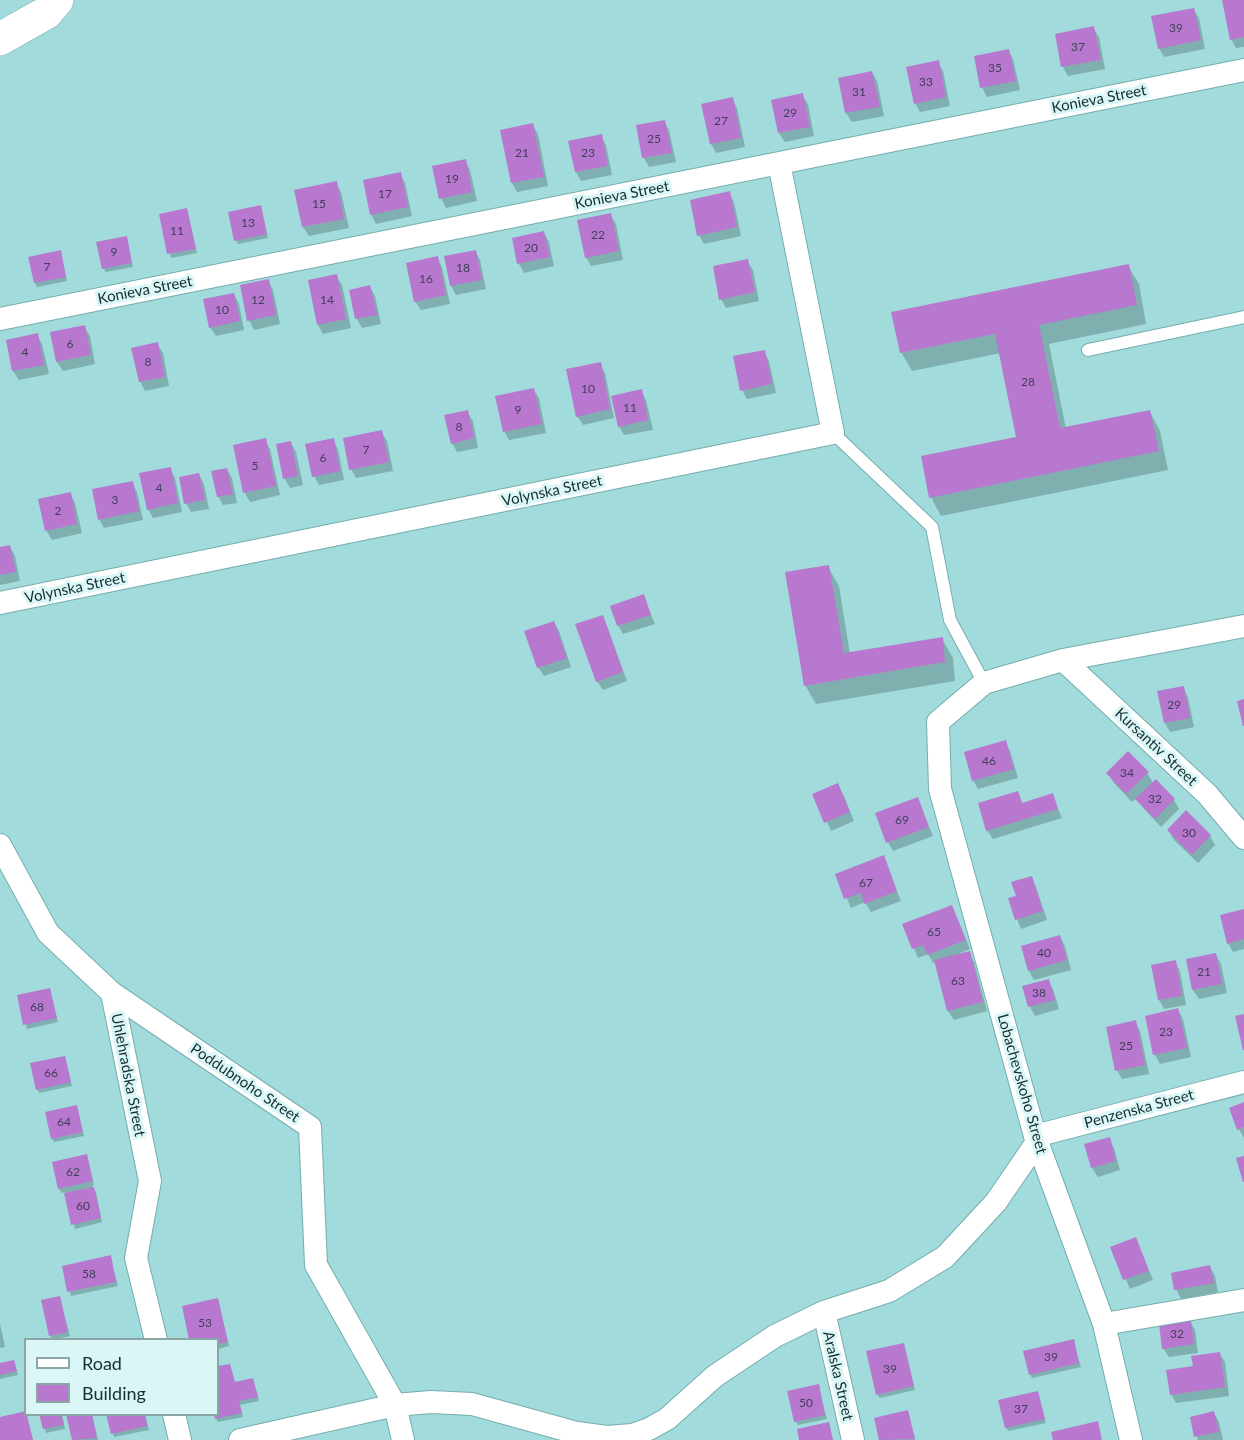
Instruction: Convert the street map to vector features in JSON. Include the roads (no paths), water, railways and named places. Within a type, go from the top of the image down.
[{"type":"street","points":[[0,39],[46,13],[57,0]]},
{"type":"street","name":"Konieva Street","points":[[0,319],[1244,70]]},
{"type":"street","points":[[779,163],[833,433]]},
{"type":"street","name":"Volynska Street","points":[[0,603],[833,433]]},
{"type":"street","points":[[984,683],[1063,660],[1244,626]]},
{"type":"street","name":"Kursantiv Street","points":[[1063,660],[1207,794],[1244,838]]},
{"type":"street","name":"Lobachevskoho Street","points":[[984,683],[938,722],[940,789],[1036,1139],[1104,1324],[1131,1440]]},
{"type":"street","name":"Uhlehradska Street","points":[[0,845],[48,933],[112,993],[150,1181],[136,1258],[156,1338]]},
{"type":"street","name":"Poddubnoho Street","points":[[112,993],[310,1127],[316,1265],[395,1405],[403,1440]]},
{"type":"street","name":"Penzenska Street","points":[[1036,1139],[1244,1082]]},
{"type":"street","points":[[240,1440],[395,1405],[431,1402],[472,1404],[577,1433],[607,1437],[632,1437],[667,1419],[715,1376],[776,1336],[824,1312],[889,1291],[945,1257],[996,1202],[1036,1139]]},
{"type":"street","points":[[1104,1324],[1244,1300]]},
{"type":"street","name":"Aralska Street","points":[[824,1312],[853,1440]]},
{"type":"street","points":[[174,1416],[180,1440]]},
{"type":"lane","points":[[1088,350],[1244,317]]},
{"type":"lane","points":[[833,433],[932,527],[950,620],[984,683]]}]
